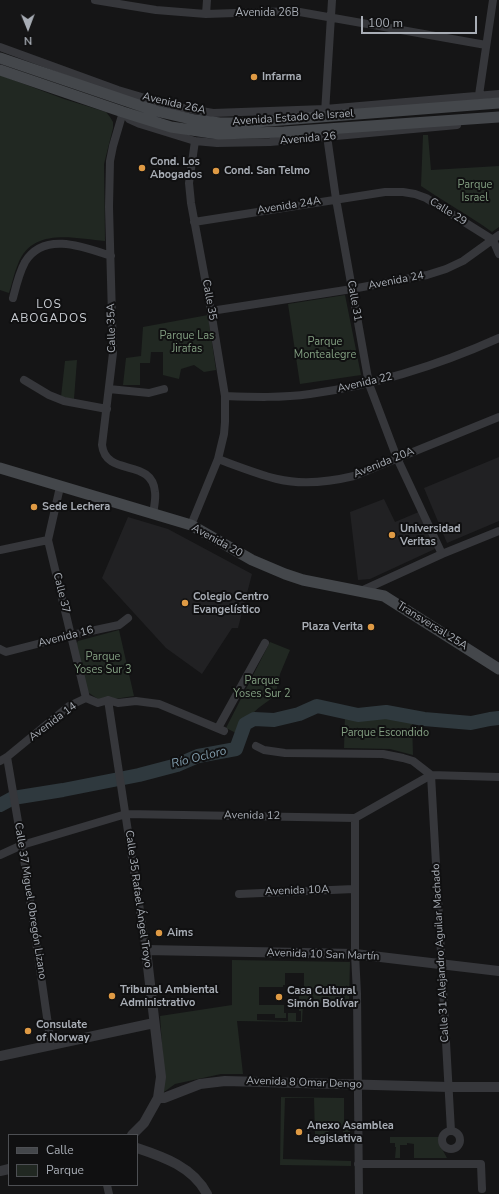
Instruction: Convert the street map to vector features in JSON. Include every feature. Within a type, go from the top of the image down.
[{"type":"main road","name":"Avenida Estado de Israel","points":[[0,58],[149,109],[195,120],[220,123],[243,123],[325,113],[499,103]]},
{"type":"main road","name":"Avenida Estado de Israel","points":[[0,70],[171,127],[219,134],[284,132],[326,133],[448,120],[499,117]]},
{"type":"main road","points":[[448,120],[467,124]]},
{"type":"main road","name":"Avenida 20","points":[[3,467],[60,487],[190,525],[252,560],[285,574],[303,580],[361,591]]},
{"type":"main road","name":"Transversal 25A","points":[[361,591],[384,596],[499,670]]},
{"type":"street","name":"Avenida 26B","points":[[95,0],[156,10],[206,14],[294,11],[486,46]]},
{"type":"street","points":[[206,14],[207,0]]},
{"type":"street","points":[[325,113],[332,0]]},
{"type":"street","points":[[479,95],[493,0]]},
{"type":"street","name":"Avenida 26A","points":[[0,47],[118,90],[172,106],[213,113],[325,113],[499,94]]},
{"type":"street","name":"Avenida 26","points":[[123,112],[129,119],[140,124],[195,141],[217,143],[247,143],[326,133],[499,122]]},
{"type":"street","name":"Calle 35A","points":[[123,112],[110,161],[109,207],[113,353],[102,445],[104,454],[111,461],[140,470],[153,482],[155,492],[153,514]]},
{"type":"street","name":"Calle 31","points":[[326,133],[336,199],[369,384],[397,458],[442,554]]},
{"type":"street","name":"Calle 35","points":[[190,525],[218,459],[225,428],[225,396],[194,222],[189,183],[195,141]]},
{"type":"street","name":"Avenida 24A","points":[[194,222],[385,192]]},
{"type":"street","name":"Calle 29","points":[[385,192],[403,192],[426,198],[496,238]]},
{"type":"street","points":[[496,238],[499,254]]},
{"type":"street","name":"Avenida 24","points":[[211,311],[352,289],[427,275],[446,269],[463,261],[496,238]]},
{"type":"street","points":[[13,298],[20,272],[26,261],[38,250],[46,246],[53,244],[68,244],[111,256]]},
{"type":"street","name":"Avenida 22","points":[[225,396],[271,397],[310,394],[369,384],[464,354],[499,338]]},
{"type":"street","points":[[24,380],[49,395],[64,401],[107,409]]},
{"type":"street","points":[[109,389],[149,393],[164,389]]},
{"type":"street","name":"Avenida 20A","points":[[218,459],[278,479],[311,482],[333,481],[354,476],[499,417]]},
{"type":"street","name":"Calle 37","points":[[60,487],[48,540],[86,698]]},
{"type":"street","points":[[361,591],[442,554],[499,531]]},
{"type":"street","points":[[0,550],[48,540]]},
{"type":"street","points":[[384,596],[384,587],[387,579]]},
{"type":"street","name":"Avenida 16","points":[[1,650],[6,652],[119,625],[128,618]]},
{"type":"street","name":"Avenida 14","points":[[3,759],[70,706],[86,698],[98,703],[108,700],[118,703],[136,701],[159,704],[221,730],[264,642]]},
{"type":"street","name":"Calle 35 Rafael Ángel Troyo","points":[[108,700],[146,950],[161,1077],[158,1098]]},
{"type":"street","points":[[256,746],[264,750],[285,753],[383,754],[413,761],[431,775]]},
{"type":"street","name":"Calle 37 Miguel Obregón Lizano","points":[[3,759],[12,786],[22,845],[51,1045]]},
{"type":"street","points":[[359,1194],[357,994],[354,889],[355,818],[431,775],[499,777]]},
{"type":"street","name":"Calle 31 Alejandro Aguilar Machado","points":[[431,775],[451,1131]]},
{"type":"street","name":"Avenida 12","points":[[0,856],[22,845],[126,814],[355,818]]},
{"type":"street","name":"Avenida 10A","points":[[239,894],[354,889]]},
{"type":"street","name":"Avenida 10 San Martín","points":[[146,950],[355,954],[499,971]]},
{"type":"street","points":[[0,1056],[154,1023]]},
{"type":"street","name":"Avenida 8 Omar Dengo","points":[[158,1098],[164,1098],[200,1084],[225,1081],[499,1086]]},
{"type":"street","points":[[133,1134],[144,1123],[158,1098]]},
{"type":"street","points":[[138,1148],[170,1159],[183,1167],[196,1178],[207,1194]]},
{"type":"street","points":[[358,1164],[481,1164],[482,1189]]},
{"type":"shaded area","name":"Universidad Veritas","points":[[499,457],[499,521],[447,543],[424,488]]},
{"type":"shaded area","name":"Universidad Veritas","points":[[384,499],[395,522],[421,511],[437,548],[370,579],[358,580],[350,512]]},
{"type":"shaded area","name":"Colegio Centro Evangelístico","points":[[128,517],[168,529],[252,574],[238,628],[232,628],[202,674],[166,648],[102,578]]},
{"type":"green space","points":[[0,75],[64,99],[106,112],[113,122],[113,128],[104,164],[105,241],[68,237],[44,240],[33,244],[24,252],[18,264],[9,293],[0,290]]},
{"type":"green space","name":"Parque Israel","points":[[423,135],[428,135],[431,170],[499,166],[499,227],[492,232],[421,186]]},
{"type":"green space","name":"Parque Montealegre","points":[[345,295],[361,375],[300,384],[288,304]]},
{"type":"green space","name":"Parque Las Jirafas","points":[[208,315],[216,370],[204,372],[194,365],[181,369],[179,379],[163,375],[163,352],[151,352],[150,363],[140,363],[140,385],[123,385],[126,358],[141,356],[143,327]]},
{"type":"green space","points":[[77,360],[74,399],[61,397],[65,361]]},
{"type":"green space","name":"Parque Yoses Sur 3","points":[[119,630],[134,696],[101,701],[86,691],[76,645],[78,641]]},
{"type":"green space","name":"Parque Yoses Sur 2","points":[[270,642],[290,650],[280,674],[275,696],[249,717],[238,734],[226,728]]},
{"type":"green space","name":"Parque Escondido","points":[[345,715],[357,719],[385,716],[412,721],[413,755],[390,749],[344,748]]},
{"type":"green space","points":[[232,960],[350,962],[349,1003],[303,1003],[302,1022],[237,1021],[243,1074],[221,1074],[175,1084],[164,1092],[160,1016],[232,1005]],"holes":[[[285,973],[304,973],[304,990],[299,990],[299,1011],[301,1011],[301,1021],[296,1021],[296,1013],[288,1013],[288,1021],[257,1020],[257,1014],[275,1014],[275,1018],[286,1018],[286,1013],[284,1013],[284,1005],[259,1005],[259,987],[283,987],[283,985],[285,985]]]},
{"type":"green space","points":[[281,1097],[344,1098],[344,1127],[352,1133],[351,1135],[343,1134],[343,1129],[329,1129],[328,1135],[315,1135],[314,1098],[285,1098],[283,1159],[351,1161],[351,1166],[280,1165]]},
{"type":"green space","points":[[390,1137],[440,1137],[441,1147],[447,1158],[414,1158],[414,1144],[407,1143],[407,1145],[400,1145],[400,1158],[395,1158],[396,1147],[395,1143],[390,1143]]},
{"type":"waterway","name":"Río Ocloro","points":[[0,805],[13,798],[139,775],[177,765],[198,756],[236,749],[245,724],[254,719],[274,720],[299,714],[317,706],[358,715],[386,712],[424,719],[471,723],[499,718]]},
{"type":"place","name":"Infarma","points":[[254,77]]},
{"type":"place","name":"Cond. Los Abogados","points":[[142,168]]},
{"type":"place","name":"Cond. San Telmo","points":[[216,171]]},
{"type":"place","name":"Sede Lechera","points":[[34,507]]},
{"type":"place","name":"Universidad Veritas","points":[[392,535]]},
{"type":"place","name":"Colegio Centro Evangelístico","points":[[185,603]]},
{"type":"place","name":"Plaza Verita","points":[[371,627]]},
{"type":"place","name":"Aims","points":[[159,933]]},
{"type":"place","name":"Tribunal Ambiental Administrativo","points":[[112,996]]},
{"type":"place","name":"Casa Cultural Simón Bolívar","points":[[279,997]]},
{"type":"place","name":"Consulate of Norway","points":[[28,1031]]},
{"type":"place","name":"Anexo Asamblea Legislativa","points":[[299,1132]]},
{"type":"district","name":"LOS ABOGADOS","points":[[49,312]]}]
